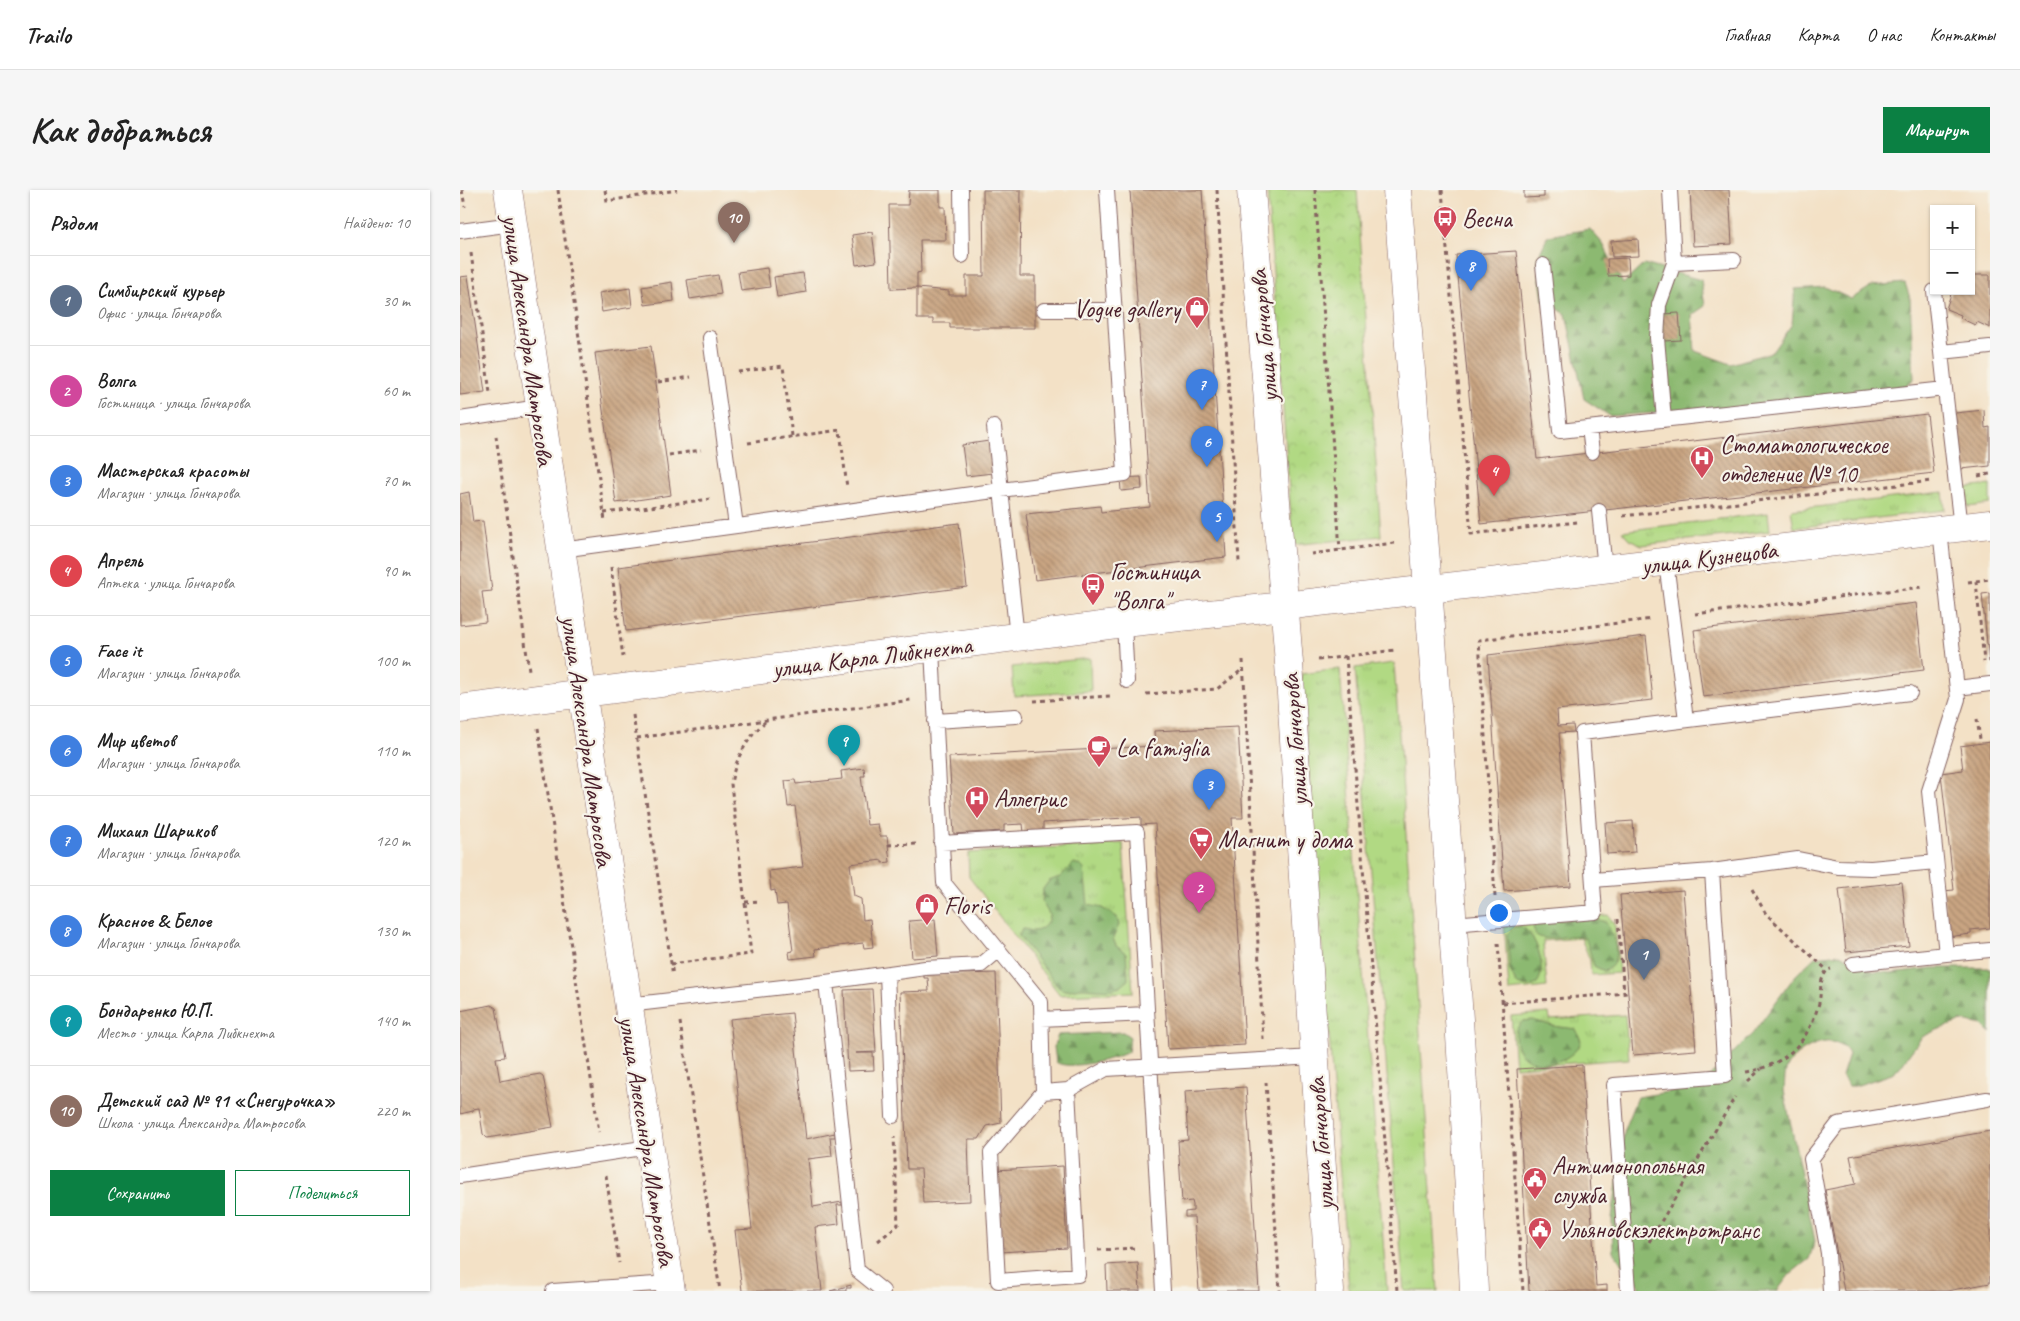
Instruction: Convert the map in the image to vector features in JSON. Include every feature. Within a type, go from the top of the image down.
[{"type":"street","name":"улица Александра Матросова","points":[[508,190],[670,1287]]},
{"type":"street","name":"улица Гончарова","points":[[1251,190],[1284,606],[1330,1291]]},
{"type":"street","points":[[1397,190],[1453,924],[1467,1130],[1474,1291]]},
{"type":"street","name":"улица Кузнецова","points":[[1284,606],[1990,524]]},
{"type":"street","name":"улица Карла Либкнехта","points":[[460,709],[1124,623],[1284,606]]},
{"type":"lane","points":[[961,190],[962,256]]},
{"type":"lane","points":[[560,550],[1125,474],[1107,190]]},
{"type":"lane","points":[[1664,420],[1657,338],[1659,305],[1674,262],[1670,190]]},
{"type":"lane","points":[[464,231],[512,224]]},
{"type":"lane","points":[[1674,262],[1734,260]]},
{"type":"lane","points":[[1543,265],[1560,431],[1945,389]]},
{"type":"lane","points":[[1934,295],[1945,389],[1951,529],[1946,584],[1958,699],[1929,791],[1946,954]]},
{"type":"lane","points":[[1044,310],[1114,310]]},
{"type":"lane","points":[[710,338],[736,526]]},
{"type":"lane","points":[[1941,352],[1990,347]]},
{"type":"lane","points":[[460,419],[539,407]]},
{"type":"lane","points":[[994,427],[1017,637]]},
{"type":"lane","points":[[1589,428],[1592,452]]},
{"type":"lane","points":[[1599,515],[1605,569]]},
{"type":"lane","points":[[1666,562],[1686,720]]},
{"type":"lane","points":[[1124,623],[1127,681]]},
{"type":"lane","points":[[932,649],[944,883],[1041,1002],[1043,1092],[991,1153],[998,1280],[1078,1275],[1068,1090]]},
{"type":"lane","points":[[1957,688],[1988,684]]},
{"type":"lane","points":[[1453,924],[1595,912],[1582,733],[1910,693]]},
{"type":"lane","points":[[936,721],[1016,716]]},
{"type":"lane","points":[[941,843],[1137,832],[1163,1291]]},
{"type":"lane","points":[[1593,880],[1712,871],[1798,859],[1838,867],[1871,868],[1936,862]]},
{"type":"lane","points":[[1628,1284],[1614,1085],[1725,1076],[1712,871]]},
{"type":"lane","points":[[628,1005],[826,982],[925,968],[981,965],[999,950]]},
{"type":"lane","points":[[1853,964],[1990,950]]},
{"type":"lane","points":[[888,974],[893,1116]]},
{"type":"lane","points":[[826,982],[857,1270],[883,1291]]},
{"type":"lane","points":[[1041,1019],[1147,1014]]},
{"type":"lane","points":[[1043,1092],[1068,1090],[1106,1069],[1314,1057]]},
{"type":"lane","points":[[1830,1291],[1828,1253],[1811,1159],[1838,1124],[1987,1099]]},
{"type":"lane","points":[[460,1176],[649,1147]]},
{"type":"lane","points":[[553,1291],[623,1286],[670,1287]]},
{"type":"path","points":[[462,190],[464,231],[493,414],[533,699],[623,1286]]},
{"type":"path","points":[[558,190],[628,687],[637,738],[917,699],[935,704]]},
{"type":"path","points":[[605,190],[607,201],[677,190]]},
{"type":"path","points":[[1216,190],[1239,562]]},
{"type":"path","points":[[1315,190],[1340,550]]},
{"type":"path","points":[[1442,190],[1471,534],[1599,515],[1936,480]]},
{"type":"path","points":[[715,375],[783,366],[792,437]]},
{"type":"path","points":[[658,382],[691,377]]},
{"type":"path","points":[[725,446],[840,430],[850,511]]},
{"type":"path","points":[[669,455],[701,450]]},
{"type":"path","points":[[604,513],[732,496]]},
{"type":"path","points":[[1303,555],[1396,543]]},
{"type":"path","points":[[1523,1291],[1479,640],[1990,579]]},
{"type":"path","points":[[1976,581],[1988,684]]},
{"type":"path","points":[[1309,661],[1395,650]]},
{"type":"path","points":[[1346,656],[1397,1291]]},
{"type":"path","points":[[1243,660],[1264,1060],[1280,1291]]},
{"type":"path","points":[[1138,694],[1218,689],[1244,669]]},
{"type":"path","points":[[1029,701],[1118,696]]},
{"type":"path","points":[[671,964],[751,954],[731,784],[738,757],[748,740],[766,720]]},
{"type":"path","points":[[1978,721],[1980,739]]},
{"type":"path","points":[[888,845],[924,844]]},
{"type":"path","points":[[1729,868],[1752,889],[1766,914],[1827,970]]},
{"type":"path","points":[[1503,1002],[1626,993],[1615,879]]},
{"type":"path","points":[[745,902],[760,901]]},
{"type":"path","points":[[1725,1076],[1761,1069],[1788,1056],[1811,1029],[1820,1000],[1821,980],[1827,970],[1853,964]]},
{"type":"path","points":[[1741,1087],[1761,1069]]},
{"type":"path","points":[[1628,1284],[1736,1095]]},
{"type":"path","points":[[893,1116],[898,1225]]},
{"type":"path","points":[[1094,1250],[1160,1246]]},
{"type":"green space","points":[[1267,190],[1357,190],[1381,536],[1293,545]]},
{"type":"green space","points":[[1590,229],[1603,244],[1623,284],[1644,264],[1701,280],[1705,306],[1692,315],[1695,351],[1731,364],[1772,352],[1792,324],[1795,289],[1825,287],[1851,299],[1872,286],[1905,283],[1910,298],[1914,379],[1901,389],[1678,415],[1652,413],[1610,416],[1584,399],[1566,314],[1543,300],[1537,259],[1548,236]]},
{"type":"green space","points":[[1990,485],[1990,504],[1968,507],[1966,488]]},
{"type":"green space","points":[[1943,492],[1945,510],[1794,528],[1791,510]]},
{"type":"green space","points":[[1768,513],[1770,531],[1642,545],[1629,539],[1622,531]]},
{"type":"green space","points":[[1090,658],[1091,691],[1014,696],[1012,667]]},
{"type":"green space","points":[[1394,663],[1438,1291],[1404,1291],[1355,668]]},
{"type":"green space","points":[[1340,669],[1387,1291],[1349,1291],[1301,674]]},
{"type":"green space","points":[[1123,843],[1133,992],[1060,995],[969,877],[968,853]]},
{"type":"green space","points":[[1074,863],[1084,869],[1088,905],[1102,908],[1117,917],[1119,925],[1113,938],[1116,946],[1126,953],[1128,979],[1119,987],[1113,989],[1083,988],[1068,990],[1059,988],[1019,936],[1022,929],[1037,931],[1045,925],[1049,914],[1042,902],[1043,889],[1049,881],[1060,877]]},
{"type":"green space","points":[[1608,915],[1615,926],[1619,973],[1591,975],[1590,960],[1581,938],[1543,941],[1547,987],[1509,991],[1504,923]]},
{"type":"green space","points":[[1593,918],[1605,922],[1609,927],[1616,948],[1614,962],[1604,971],[1594,966],[1586,939],[1574,936],[1542,938],[1536,935],[1533,927],[1537,922]]},
{"type":"green space","points":[[1520,926],[1528,932],[1535,942],[1541,966],[1540,976],[1536,984],[1528,987],[1516,983],[1510,970],[1507,934],[1514,927]]},
{"type":"green space","points":[[1840,954],[1873,971],[1890,973],[1933,968],[1990,968],[1990,1033],[1982,1025],[1962,1021],[1937,1030],[1922,1037],[1899,1068],[1892,1074],[1855,1086],[1849,1086],[1842,1076],[1849,1054],[1843,1047],[1836,1043],[1828,1042],[1819,1043],[1801,1051],[1787,1067],[1784,1091],[1815,1241],[1809,1259],[1790,1274],[1777,1291],[1640,1291],[1635,1274],[1621,1263],[1613,1252],[1612,1218],[1625,1127],[1637,1097],[1699,1087],[1753,1033],[1795,976],[1815,957]]},
{"type":"green space","points":[[1549,1013],[1550,1020],[1625,1015],[1629,1059],[1515,1067],[1511,1016]]},
{"type":"green space","points":[[1533,1020],[1553,1026],[1576,1029],[1581,1041],[1575,1051],[1566,1058],[1542,1063],[1530,1060],[1521,1054],[1516,1044],[1516,1029],[1523,1021]]},
{"type":"green space","points":[[1123,1032],[1130,1037],[1128,1052],[1122,1055],[1080,1065],[1056,1062],[1054,1047],[1058,1035]]},
{"type":"building","points":[[909,190],[940,190],[940,207],[945,207],[946,240],[920,240],[921,272],[917,273],[917,288],[891,289],[889,205],[908,205]]},
{"type":"building","points":[[983,190],[1021,190],[1020,276],[1035,276],[1035,328],[950,328],[950,323],[933,323],[933,319],[917,319],[917,288],[949,291],[949,295],[966,295],[966,276],[984,276]]},
{"type":"building","points":[[1130,190],[1202,190],[1226,557],[1035,580],[1026,514],[1100,506],[1101,512],[1150,507]]},
{"type":"building","points":[[1524,190],[1544,190],[1544,197],[1524,198]]},
{"type":"building","points":[[1690,190],[1729,190],[1732,244],[1693,246]]},
{"type":"building","points":[[872,232],[876,262],[856,265],[852,235]]},
{"type":"building","points":[[1638,239],[1639,256],[1612,257],[1611,241]]},
{"type":"building","points":[[1516,251],[1537,459],[1927,414],[1934,473],[1481,524],[1456,255]]},
{"type":"building","points":[[1628,258],[1629,275],[1608,276],[1607,259]]},
{"type":"building","points":[[767,268],[770,287],[741,291],[738,272]]},
{"type":"building","points":[[803,273],[806,292],[777,297],[774,277]]},
{"type":"building","points":[[718,275],[721,294],[690,299],[687,280]]},
{"type":"building","points":[[1975,275],[1990,275],[1990,328],[1977,322],[1975,325],[1960,318],[1961,315],[1946,309],[1951,295],[1975,295]]},
{"type":"building","points":[[468,276],[485,392],[460,395],[460,277]]},
{"type":"building","points":[[672,282],[674,301],[645,305],[642,287]]},
{"type":"building","points":[[630,288],[632,307],[602,312],[599,293]]},
{"type":"building","points":[[1679,313],[1681,340],[1664,341],[1662,314]]},
{"type":"building","points":[[651,346],[671,495],[616,503],[595,353]]},
{"type":"building","points":[[1984,410],[1985,428],[1990,427],[1990,466],[1961,469],[1955,413]]},
{"type":"building","points":[[989,441],[993,473],[966,476],[962,445]]},
{"type":"building","points":[[1141,477],[1142,489],[1121,491],[1120,478]]},
{"type":"building","points":[[469,492],[473,522],[483,521],[492,591],[482,592],[486,622],[460,625],[460,494]]},
{"type":"building","points":[[959,523],[967,587],[626,631],[618,567]]},
{"type":"building","points":[[1990,593],[1990,662],[1989,662],[1982,594]]},
{"type":"building","points":[[1916,603],[1924,670],[1703,697],[1694,630]]},
{"type":"building","points":[[1646,636],[1653,700],[1557,710],[1558,726],[1573,725],[1574,732],[1559,733],[1571,886],[1504,891],[1488,655]]},
{"type":"building","points":[[1238,727],[1243,818],[1232,818],[1245,1045],[1168,1049],[1155,824],[1141,825],[1141,817],[1043,823],[1043,830],[1024,832],[1023,824],[1004,825],[1004,831],[954,834],[949,757],[1155,746],[1154,731]]},
{"type":"building","points":[[1990,742],[1990,928],[1971,930],[1971,934],[1947,937],[1943,891],[1954,890],[1941,773],[1963,770],[1960,746]]},
{"type":"building","points":[[864,768],[865,776],[861,776],[867,825],[878,824],[880,836],[887,836],[890,862],[882,863],[882,860],[850,864],[854,896],[861,899],[863,920],[870,919],[873,947],[864,948],[863,943],[815,949],[816,956],[790,959],[789,952],[793,951],[787,904],[777,905],[775,890],[771,891],[769,871],[803,867],[795,806],[788,807],[785,781],[795,780],[796,784],[842,779],[841,771]]},
{"type":"building","points":[[1633,821],[1635,852],[1607,854],[1605,823]]},
{"type":"building","points":[[1902,882],[1909,946],[1846,952],[1839,889]]},
{"type":"building","points":[[1683,890],[1696,1050],[1633,1055],[1620,895]]},
{"type":"building","points":[[935,919],[938,956],[912,958],[909,921]]},
{"type":"building","points":[[996,973],[1001,1123],[987,1126],[979,1139],[968,1139],[970,1201],[923,1203],[921,1169],[907,1169],[900,992],[929,991],[928,978],[924,978],[924,975]]},
{"type":"building","points":[[872,989],[876,1052],[856,1053],[873,1053],[874,1070],[848,1071],[844,990]]},
{"type":"building","points":[[491,1005],[496,1008],[505,1057],[496,1058],[500,1081],[540,1074],[543,1076],[553,1127],[487,1138],[483,1134],[479,1108],[460,1114],[460,1011]]},
{"type":"building","points":[[792,1013],[806,1139],[835,1133],[835,1137],[830,1137],[832,1156],[808,1159],[813,1207],[842,1202],[842,1205],[837,1205],[839,1224],[815,1227],[822,1291],[742,1291],[735,1230],[752,1229],[730,1019]]},
{"type":"building","points":[[1582,1065],[1596,1286],[1607,1285],[1607,1291],[1529,1291],[1517,1069]]},
{"type":"building","points":[[1246,1087],[1259,1291],[1199,1291],[1194,1217],[1185,1217],[1185,1212],[1193,1211],[1193,1205],[1192,1201],[1182,1202],[1178,1141],[1188,1140],[1185,1091]]},
{"type":"building","points":[[1990,1131],[1990,1283],[1947,1291],[1844,1291],[1825,1190],[1856,1184],[1850,1156]]},
{"type":"building","points":[[1063,1166],[1067,1248],[1000,1252],[996,1170]]},
{"type":"building","points":[[1138,1263],[1140,1291],[1107,1291],[1106,1265]]},
{"type":"building","points":[[851,1285],[851,1288],[846,1288],[846,1291],[830,1291]]},
{"type":"place","name":"Весна","points":[[1445,239]]},
{"type":"place","name":"Детский сад № 91 «Снегурочка»","points":[[734,243]]},
{"type":"place","name":"Красное & Белое","points":[[1471,291]]},
{"type":"place","name":"Vogue gallery","points":[[1197,329]]},
{"type":"place","name":"Михаил Шариков","points":[[1202,410]]},
{"type":"place","name":"Мир цветов","points":[[1207,467]]},
{"type":"place","name":"Стоматологическое отделение № 10","points":[[1702,479]]},
{"type":"place","name":"Апрель","points":[[1494,496]]},
{"type":"place","name":"Face it","points":[[1217,542]]},
{"type":"place","name":"Гостиница \"Волга\"","points":[[1093,606]]},
{"type":"place","name":"Бондаренко Ю.П.","points":[[844,766]]},
{"type":"place","name":"La famiglia","points":[[1099,768]]},
{"type":"place","name":"Мастерская красоты","points":[[1209,810]]},
{"type":"place","name":"Аллегрис","points":[[977,819]]},
{"type":"place","name":"Магнит у дома","points":[[1201,860]]},
{"type":"place","name":"Волга","points":[[1199,913]]},
{"type":"place","name":"Floris","points":[[927,926]]},
{"type":"place","name":"Симбирский курьер","points":[[1644,980]]},
{"type":"place","name":"Антимонопольная служба","points":[[1535,1200]]},
{"type":"place","name":"Ульяновскэлектротранс","points":[[1540,1250]]}]
